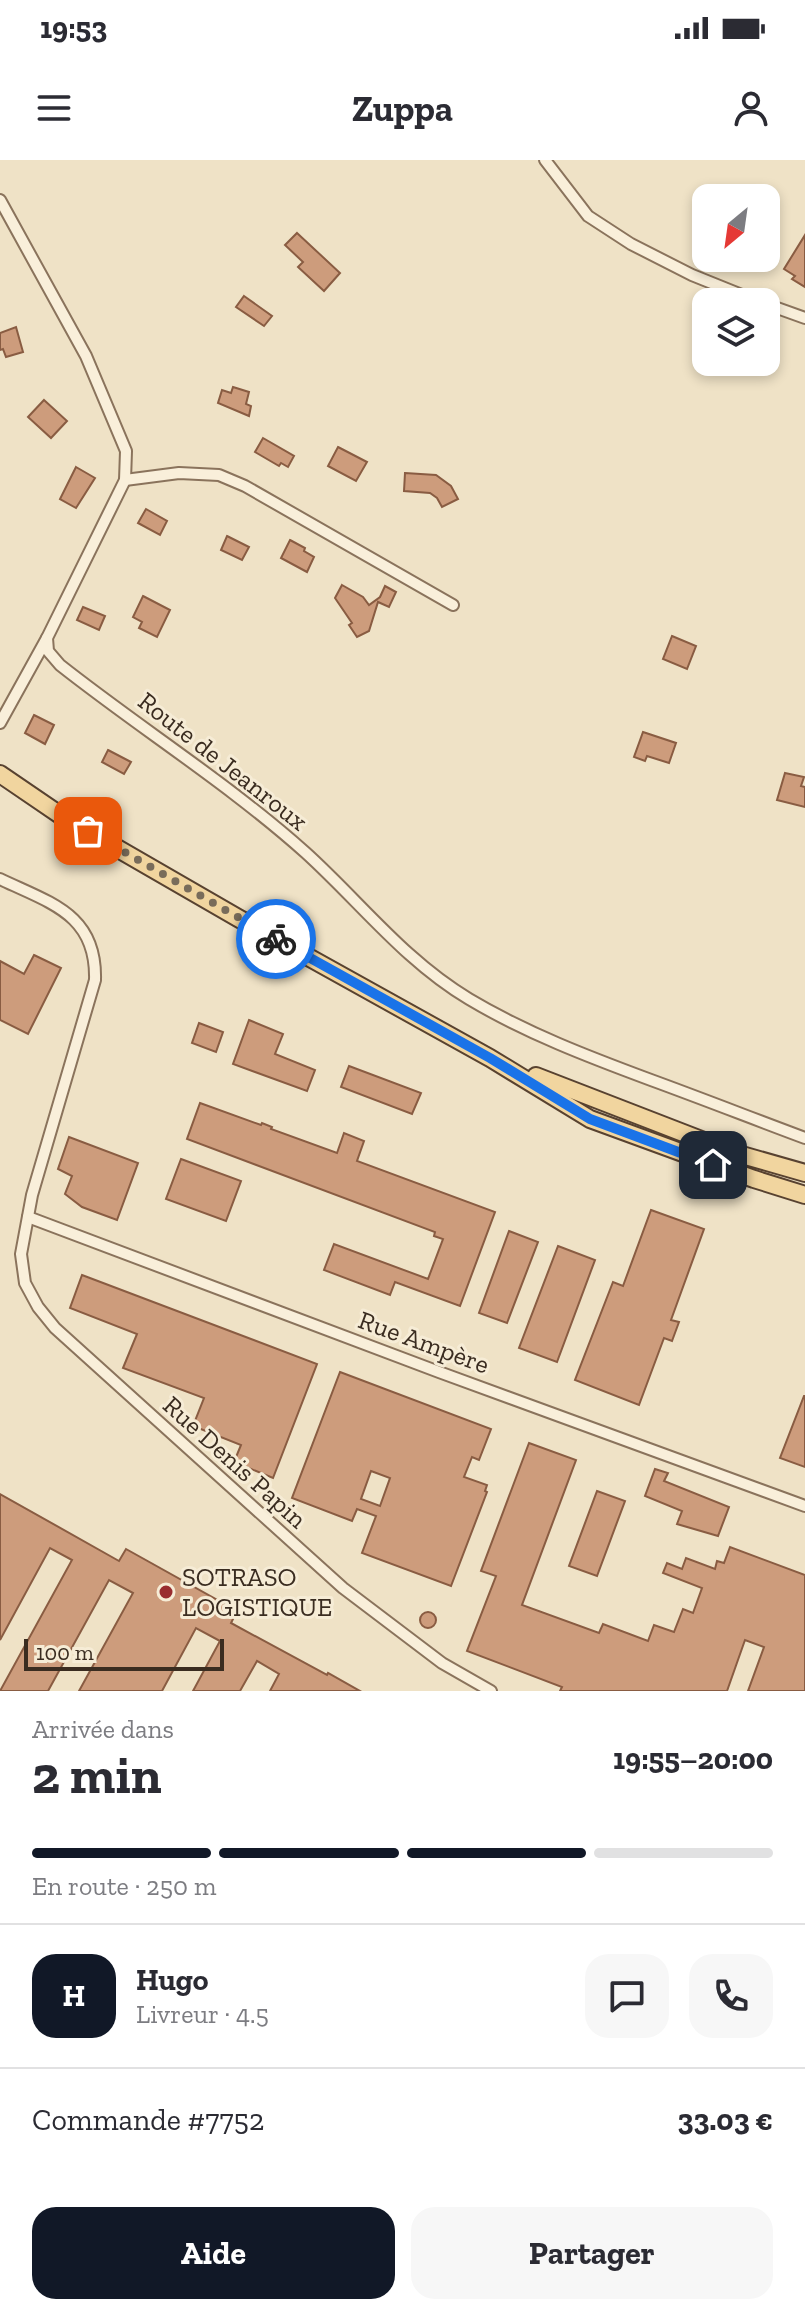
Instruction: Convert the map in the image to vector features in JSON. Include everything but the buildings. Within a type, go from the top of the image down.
[{"type":"main road","points":[[0,774],[63,817],[490,1058],[590,1119],[805,1195]]},
{"type":"main road","points":[[490,1058],[735,1153],[805,1173]]},
{"type":"street","points":[[545,160],[588,216],[631,244],[724,288]]},
{"type":"street","points":[[0,200],[86,356],[126,451],[125,480],[47,638],[0,723]]},
{"type":"street","points":[[780,309],[805,318]]},
{"type":"street","points":[[125,480],[179,473],[219,475],[245,486],[453,605]]},
{"type":"street","name":"Route de Jeanroux","points":[[47,638],[48,651],[60,665],[250,807],[307,854],[400,947],[467,998],[581,1053],[805,1138]]},
{"type":"street","name":"Rue Denis Papin","points":[[0,879],[62,908],[80,924],[96,960],[95,980],[32,1195],[21,1254],[25,1283],[38,1307],[55,1328],[343,1588],[442,1663],[491,1691]]},
{"type":"street","name":"Rue Ampère","points":[[28,1217],[805,1506]]},
{"type":"way so far","points":[[88,831],[276,939]]},
{"type":"place","name":"SOTRASO LOGISTIQUE","points":[[166,1592]]},
{"type":"route","points":[[276,939],[490,1058],[590,1119],[713,1165]]}]
